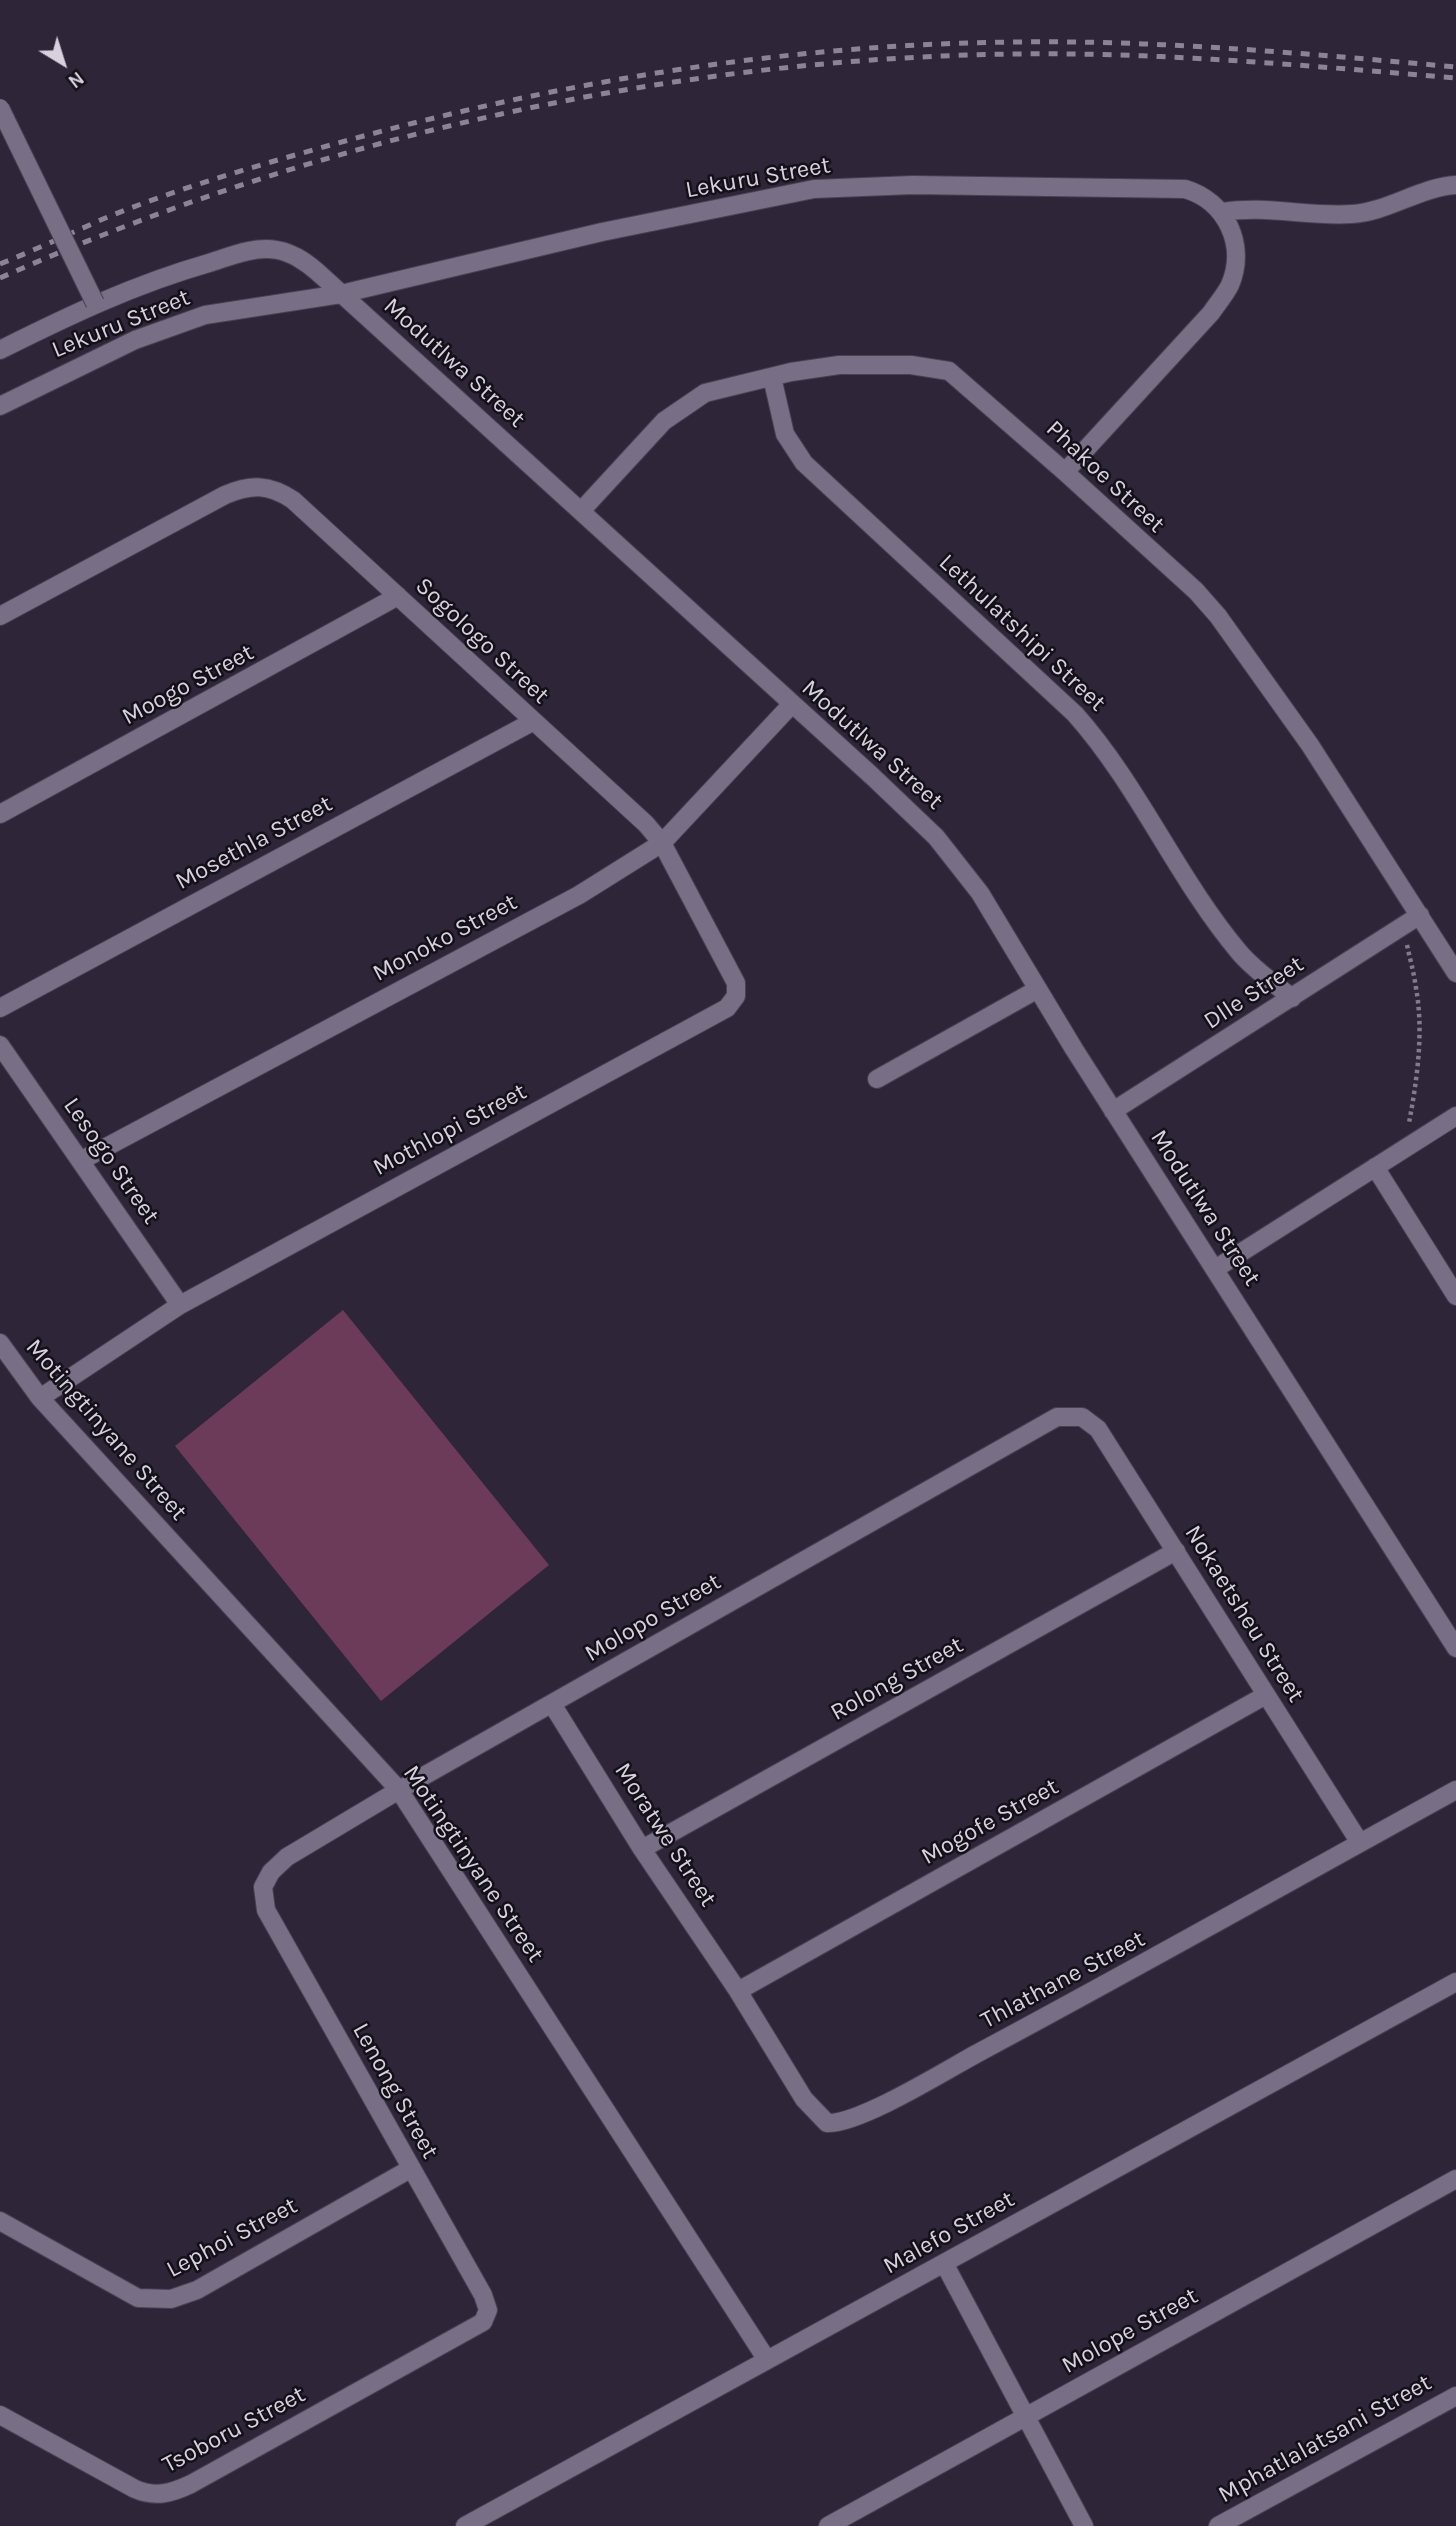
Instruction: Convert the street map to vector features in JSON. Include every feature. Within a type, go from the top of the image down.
[{"type":"street","points":[[0,108],[95,303]]},
{"type":"street","name":"Lekuru Street","points":[[0,406],[170,325],[205,315],[341,294],[602,232],[831,188],[913,185],[1185,189],[1209,198],[1223,212]]},
{"type":"street","points":[[1065,472],[1211,313],[1229,286],[1236,262],[1235,249],[1223,212],[1260,208],[1354,214],[1426,191],[1456,185]]},
{"type":"street","name":"Modutlwa Street","points":[[0,350],[95,303],[169,274],[246,251],[268,249],[301,260],[341,294],[581,510],[936,837],[980,893],[1113,1111],[1456,1648]]},
{"type":"street","name":"Phakoe Street","points":[[581,510],[664,421],[683,405],[714,390],[839,365],[942,367],[962,380],[1196,591],[1225,625],[1310,745],[1456,973]]},
{"type":"street","name":"Lethulatshipi Street","points":[[772,377],[785,434],[804,463],[1075,714],[1111,760],[1225,934],[1250,964],[1292,998]]},
{"type":"street","name":"Sogologo Street","points":[[0,616],[225,495],[261,486],[271,487],[293,500],[532,722],[609,788],[662,843]]},
{"type":"street","name":"Moogo Street","points":[[0,814],[398,596]]},
{"type":"street","name":"Monoko Street","points":[[82,1160],[579,895],[662,843],[791,705]]},
{"type":"street","name":"Mosethla Street","points":[[0,1008],[532,722]]},
{"type":"street","name":"Mothlopi Street","points":[[40,1398],[180,1305],[727,1009],[736,996],[736,983],[662,843]]},
{"type":"street","name":"Dlle Street","points":[[1113,1111],[1420,915]]},
{"type":"street","points":[[877,1079],[1038,989]]},
{"type":"street","name":"Lesogo Street","points":[[0,1045],[180,1305]]},
{"type":"street","points":[[1215,1269],[1456,1116]]},
{"type":"street","points":[[1375,1167],[1456,1296]]},
{"type":"street","name":"Motingtinyane Street","points":[[0,1343],[40,1398],[399,1790],[767,2360]]},
{"type":"street","name":"Molopo Street","points":[[263,1887],[271,1872],[287,1857],[399,1790],[1047,1421],[1065,1416],[1082,1417]]},
{"type":"street","name":"Nokaetsheu Street","points":[[1082,1417],[1098,1429],[1360,1843]]},
{"type":"street","name":"Rolong Street","points":[[642,1849],[1176,1551]]},
{"type":"street","name":"Mogofe Street","points":[[738,1992],[1266,1695]]},
{"type":"street","name":"Moratwe Street","points":[[552,1704],[642,1849],[738,1992]]},
{"type":"street","name":"Thlathane Street","points":[[738,1992],[809,2106],[823,2122],[839,2123],[928,2080],[1159,1956],[1456,1790]]},
{"type":"street","name":"Lenong Street","points":[[263,1887],[263,1902],[270,1918],[483,2295],[488,2310],[485,2318]]},
{"type":"street","name":"Malefo Street","points":[[465,2526],[1456,1982]]},
{"type":"street","name":"Lephoi Street","points":[[0,2221],[132,2295],[150,2300],[171,2299],[197,2290],[410,2169]]},
{"type":"street","name":"Molope Street","points":[[828,2526],[1456,2179]]},
{"type":"street","points":[[944,2263],[1084,2526]]},
{"type":"street","name":"Tsoboru Street","points":[[0,2415],[135,2489],[145,2493],[165,2494],[191,2484],[479,2325],[485,2318]]},
{"type":"street","name":"Mphatlalatsani Street","points":[[1218,2526],[1456,2396]]},
{"type":"path","points":[[1404,925],[1417,989],[1418,1068],[1404,1148]]},
{"type":"shaded area","points":[[343,1310],[549,1565],[381,1701],[175,1446]]},
{"type":"railway","points":[[0,264],[160,197],[338,143],[505,102],[674,70],[844,50],[1016,42],[1126,43],[1236,49],[1456,67]]},
{"type":"railway","points":[[0,278],[120,228],[243,184],[369,147],[497,115],[626,90],[756,71],[886,59],[1071,54],[1236,61],[1456,78]]}]
